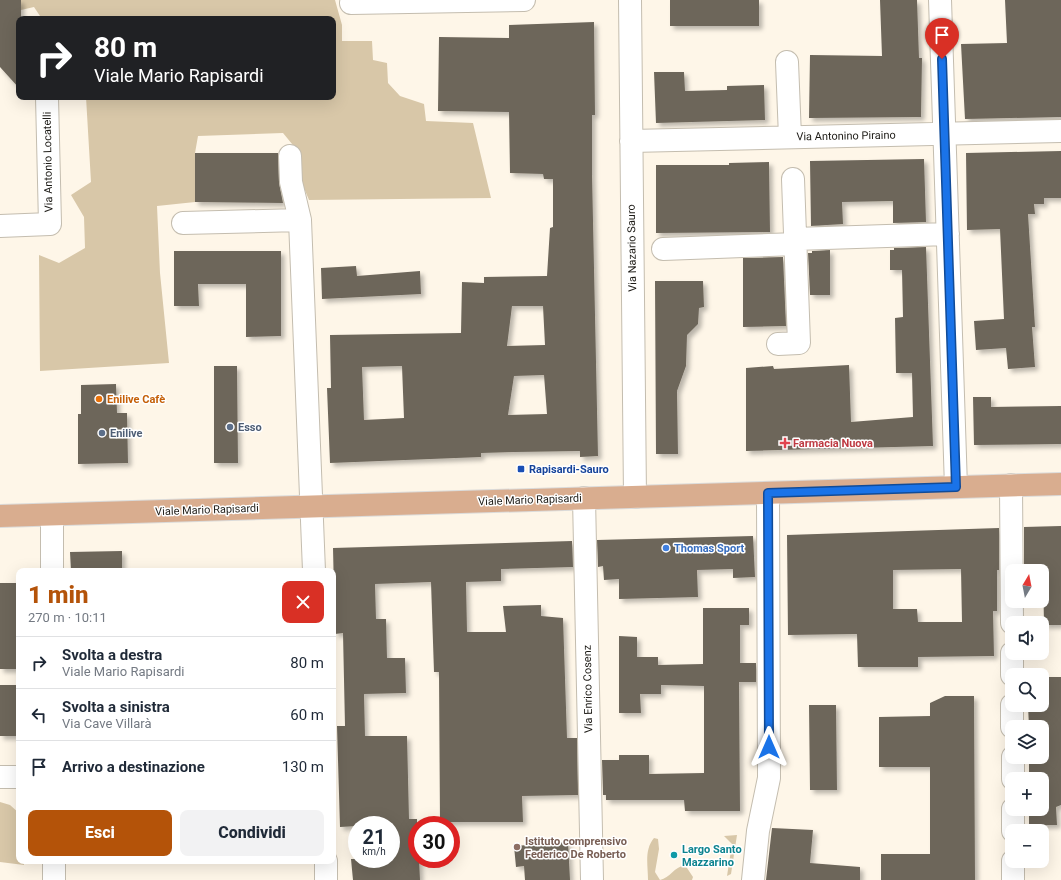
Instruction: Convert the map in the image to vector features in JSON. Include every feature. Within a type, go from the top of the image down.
[{"type":"main road","name":"Viale Mario Rapisardi","points":[[0,516],[1061,484]]},
{"type":"street","points":[[351,3],[524,0]]},
{"type":"street","name":"Via Nazario Sauro","points":[[630,0],[635,497]]},
{"type":"street","points":[[940,0],[956,487]]},
{"type":"street","points":[[787,62],[790,137]]},
{"type":"street","name":"Via Antonio Locatelli","points":[[0,226],[50,224],[46,100]]},
{"type":"street","name":"Via Antonino Piraino","points":[[631,141],[1061,131]]},
{"type":"street","points":[[290,156],[291,182],[300,220],[314,568]]},
{"type":"street","points":[[778,344],[799,343],[793,179]]},
{"type":"street","points":[[183,223],[300,220]]},
{"type":"street","points":[[663,249],[948,234]]},
{"type":"street","points":[[1011,485],[1012,616]]},
{"type":"street","points":[[753,880],[758,830],[769,778],[768,493]]},
{"type":"street","name":"Via Enrico Cosenz","points":[[584,498],[592,880]]},
{"type":"street","points":[[52,515],[52,568]]},
{"type":"street","points":[[0,777],[16,777]]},
{"type":"street","points":[[54,864],[54,880]]},
{"type":"street","points":[[326,864],[326,880]]},
{"type":"street","points":[[1013,868],[1013,880]]},
{"type":"shaded area","points":[[21,0],[335,0],[342,25],[342,41],[372,41],[373,60],[387,63],[388,83],[400,96],[424,104],[426,121],[473,123],[491,198],[309,200],[299,176],[297,150],[283,133],[198,136],[195,153],[195,202],[157,206],[160,273],[169,363],[40,371],[39,255],[59,263],[85,248],[84,217],[71,195],[91,182],[86,100],[336,100],[336,16],[40,16],[34,7],[21,10]]},
{"type":"shaded area","points":[[0,802],[10,805],[16,810],[16,864],[0,862]]},
{"type":"shaded area","points":[[737,835],[731,874],[727,876],[732,844],[724,836]]},
{"type":"shaded area","points":[[654,838],[658,839],[659,849],[655,872],[660,880],[648,880],[648,853]]},
{"type":"shaded area","points":[[685,865],[693,877],[692,880],[660,880],[667,877],[681,866]]},
{"type":"building","points":[[0,0],[21,0],[21,16],[16,16],[16,85],[0,67]]},
{"type":"building","points":[[670,0],[759,0],[759,26],[670,26]]},
{"type":"building","points":[[880,0],[917,0],[919,58],[922,58],[921,117],[809,118],[810,55],[882,56]]},
{"type":"building","points":[[1005,0],[1061,0],[1061,117],[965,119],[961,44],[1007,43]]},
{"type":"building","points":[[594,22],[595,115],[592,115],[592,174],[598,456],[580,457],[580,451],[515,452],[481,453],[481,457],[330,463],[327,388],[331,388],[330,335],[461,333],[462,282],[484,283],[484,277],[547,276],[550,228],[553,227],[553,179],[544,179],[543,174],[510,173],[509,112],[438,111],[439,37],[509,38],[509,25]],"holes":[[[512,306],[543,306],[545,345],[507,346]],[[402,366],[404,418],[364,420],[362,367]],[[544,375],[547,414],[508,415],[514,376]]]},
{"type":"building","points":[[654,72],[684,72],[685,91],[727,90],[727,86],[764,85],[765,120],[656,123]]},
{"type":"building","points":[[1061,151],[1061,198],[1044,198],[1044,204],[1034,204],[1035,214],[1028,214],[1035,327],[1032,327],[1035,367],[1008,369],[1006,348],[976,350],[974,321],[1004,319],[1000,229],[967,230],[966,153]]},
{"type":"building","points":[[195,153],[278,153],[279,183],[283,203],[195,202]]},
{"type":"building","points":[[924,159],[926,222],[893,223],[893,201],[842,202],[843,224],[811,226],[810,161]]},
{"type":"building","points":[[769,162],[770,232],[656,233],[656,165],[729,165],[729,163]]},
{"type":"building","points":[[926,247],[933,446],[746,451],[746,368],[773,366],[774,369],[849,365],[851,422],[913,417],[912,373],[896,373],[895,318],[903,317],[902,270],[890,270],[890,250],[894,250],[894,248]]},
{"type":"building","points":[[830,250],[830,295],[810,295],[808,253],[812,253],[812,251]]},
{"type":"building","points":[[174,251],[281,251],[281,336],[246,337],[246,284],[198,284],[199,306],[174,306]]},
{"type":"building","points":[[783,257],[786,326],[743,327],[743,258]]},
{"type":"building","points":[[356,266],[357,276],[420,271],[421,294],[322,299],[321,268]]},
{"type":"building","points":[[655,281],[703,281],[704,307],[699,308],[698,324],[687,335],[686,366],[677,391],[678,454],[656,454]]},
{"type":"building","points":[[214,366],[237,366],[238,463],[214,463]]},
{"type":"building","points":[[116,384],[117,413],[127,413],[128,463],[78,464],[78,414],[81,414],[81,385]]},
{"type":"building","points":[[973,397],[991,397],[991,407],[1061,406],[1061,444],[974,445]]},
{"type":"building","points":[[1061,526],[1061,625],[1049,625],[1049,616],[1044,616],[1044,608],[1049,608],[1049,564],[1024,564],[1024,527]]},
{"type":"building","points":[[999,528],[997,611],[993,611],[994,656],[918,657],[918,667],[858,667],[857,634],[788,635],[787,535]],"holes":[[[961,569],[962,622],[918,622],[917,609],[893,609],[893,570]]]},
{"type":"building","points":[[753,536],[755,577],[733,578],[733,569],[697,570],[698,597],[619,599],[619,579],[604,580],[603,566],[598,567],[597,540]]},
{"type":"building","points":[[572,541],[573,567],[501,569],[501,581],[466,582],[467,632],[506,632],[503,606],[541,605],[541,616],[563,618],[567,738],[577,738],[578,795],[522,796],[523,822],[460,822],[460,816],[440,816],[439,672],[434,672],[431,582],[375,584],[376,619],[386,619],[387,658],[405,658],[406,693],[364,694],[365,736],[407,736],[409,816],[408,868],[419,868],[420,880],[353,880],[352,868],[400,868],[400,816],[348,816],[348,827],[340,827],[337,726],[345,726],[343,633],[336,634],[336,568],[333,568],[333,548]]},
{"type":"building","points":[[122,551],[122,568],[71,568],[70,552]]},
{"type":"building","points":[[0,583],[16,583],[16,669],[0,669]]},
{"type":"building","points":[[703,608],[749,608],[749,625],[740,625],[740,663],[756,663],[756,682],[739,682],[740,811],[685,811],[684,800],[606,800],[606,795],[603,795],[602,760],[619,760],[619,755],[649,755],[649,774],[704,773],[704,686],[661,685],[661,694],[640,694],[641,713],[619,713],[619,636],[637,637],[637,657],[658,657],[658,665],[703,664]]},
{"type":"building","points":[[1049,677],[1061,677],[1061,805],[1056,807],[1057,825],[1029,824],[1029,816],[1049,816],[1049,772],[1029,772],[1029,764],[1049,764],[1049,720],[1029,720],[1028,712],[1049,712]]},
{"type":"building","points":[[0,685],[16,685],[16,736],[0,736]]},
{"type":"building","points":[[945,696],[974,696],[975,880],[881,880],[881,854],[930,854],[930,767],[879,767],[879,717],[930,716],[930,703]]},
{"type":"building","points":[[809,705],[836,705],[837,790],[810,790]]},
{"type":"building","points":[[772,828],[813,830],[810,863],[860,867],[860,880],[766,880]]},
{"type":"building","points":[[568,842],[570,880],[525,880],[524,866],[516,867],[514,846]]},
{"type":"place","name":"Enilive Cafè","points":[[99,399]]},
{"type":"place","name":"Esso","points":[[230,427]]},
{"type":"place","name":"Enilive","points":[[102,433]]},
{"type":"place","name":"Farmacia Nuova","points":[[785,443]]},
{"type":"place","name":"Rapisardi-Sauro","points":[[521,469]]},
{"type":"place","name":"Thomas Sport","points":[[666,548]]},
{"type":"place","name":"Istituto comprensivo Federico De Roberto","points":[[517,847]]},
{"type":"place","name":"Largo Santo Mazzarino","points":[[674,855]]},
{"type":"route","points":[[769,747],[768,493],[956,487],[942,59]]}]
